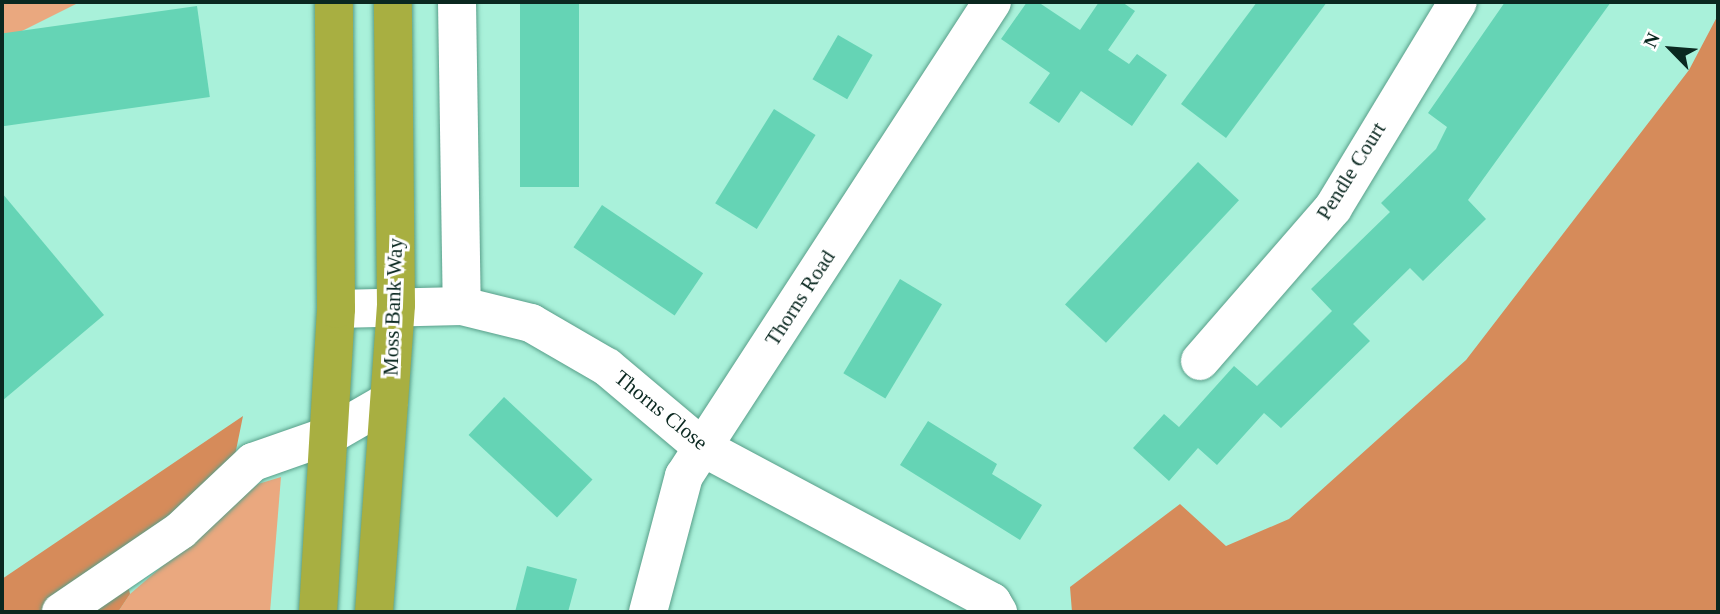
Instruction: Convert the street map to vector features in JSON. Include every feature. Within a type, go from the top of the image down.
[{"type":"highway","points":[[318,612],[336,309],[334,2]]},
{"type":"highway","name":"Moss Bank Way","points":[[374,612],[396,305],[393,2]]},
{"type":"street","points":[[457,2],[462,306]]},
{"type":"street","name":"Thorns Road","points":[[648,612],[679,491],[702,447],[992,2]]},
{"type":"street","name":"Pendle Court","points":[[1200,361],[1333,208],[1458,2]]},
{"type":"street","name":"Thorns Close","points":[[336,309],[396,305],[462,306],[531,323],[571,342],[702,447],[992,602],[998,612]]},
{"type":"street","points":[[61,612],[181,530],[253,462],[330,435],[389,401]]},
{"type":"shaded area","points":[[2,2],[80,2],[2,41]]},
{"type":"shaded area","points":[[1718,15],[1718,612],[1072,612],[1070,587],[1180,504],[1226,546],[1289,519],[1466,360],[1689,70]]},
{"type":"shaded area","points":[[243,416],[232,470],[122,559],[130,594],[118,612],[2,612],[2,579]]},
{"type":"shaded area","points":[[281,477],[270,612],[118,612],[130,594],[258,484]]},
{"type":"building","points":[[520,2],[579,2],[579,187],[520,187]]},
{"type":"building","points":[[1027,2],[1038,2],[1080,30],[1099,2],[1122,2],[1135,11],[1108,50],[1129,64],[1137,54],[1167,75],[1132,126],[1081,91],[1059,123],[1029,103],[1050,73],[1001,39]]},
{"type":"building","points":[[1257,2],[1327,2],[1226,138],[1181,104]]},
{"type":"building","points":[[1505,2],[1611,2],[1468,200],[1486,219],[1423,281],[1410,268],[1353,324],[1370,341],[1281,428],[1264,413],[1217,465],[1198,448],[1169,481],[1133,448],[1164,414],[1179,427],[1234,366],[1257,386],[1332,311],[1311,289],[1390,212],[1381,203],[1436,149],[1447,127],[1428,113]]},
{"type":"building","points":[[197,6],[210,97],[3,126],[2,33]]},
{"type":"building","points":[[838,35],[873,55],[847,99],[812,79]]},
{"type":"building","points":[[774,109],[816,135],[757,229],[715,203]]},
{"type":"building","points":[[1198,162],[1239,200],[1106,343],[1065,305]]},
{"type":"building","points":[[2,193],[104,315],[2,401]]},
{"type":"building","points":[[602,205],[703,273],[675,316],[573,247]]},
{"type":"building","points":[[900,279],[942,304],[885,399],[843,373]]},
{"type":"building","points":[[504,397],[592,480],[557,518],[469,435]]},
{"type":"building","points":[[928,421],[997,464],[992,474],[1042,505],[1020,540],[900,465]]},
{"type":"building","points":[[527,566],[577,579],[568,612],[515,612]]}]
